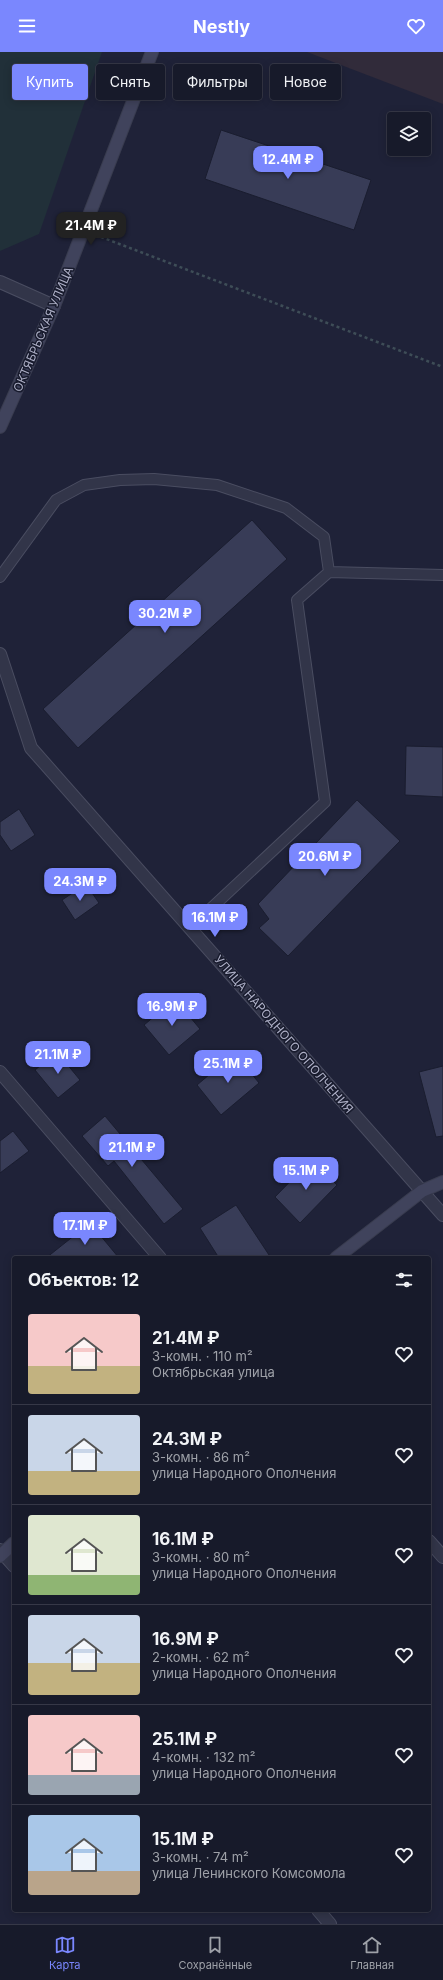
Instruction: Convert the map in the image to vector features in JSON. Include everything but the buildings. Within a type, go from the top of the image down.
[{"type":"street","name":"ОКТЯБРЬСКАЯ УЛИЦА","points":[[0,426],[54,306],[152,52]]},
{"type":"street","points":[[0,282],[54,306]]},
{"type":"street","name":"УЛИЦА НАРОДНОГО ОПОЛЧЕНИЯ","points":[[0,654],[31,748],[443,1215]]},
{"type":"street","points":[[0,1072],[158,1256]]},
{"type":"street","points":[[339,1256],[422,1191],[443,1182]]},
{"type":"street","points":[[431,1543],[443,1557]]},
{"type":"street","points":[[12,1545],[1,1553],[12,1564]]},
{"type":"street","points":[[320,1912],[330,1924]]},
{"type":"lane","points":[[0,576],[56,500],[84,485],[120,480],[154,479],[217,485],[286,508],[324,537],[329,572]]},
{"type":"lane","points":[[190,928],[325,802],[297,600],[329,572],[443,575]]},
{"type":"path","points":[[84,231],[443,367]]},
{"type":"shaded area","points":[[0,52],[102,52],[98,64],[96,64],[96,69],[88,92],[88,64],[12,64],[12,100],[85,100],[39,234],[0,251]]},
{"type":"shaded area","points":[[307,52],[443,52],[443,104],[341,64]]}]
